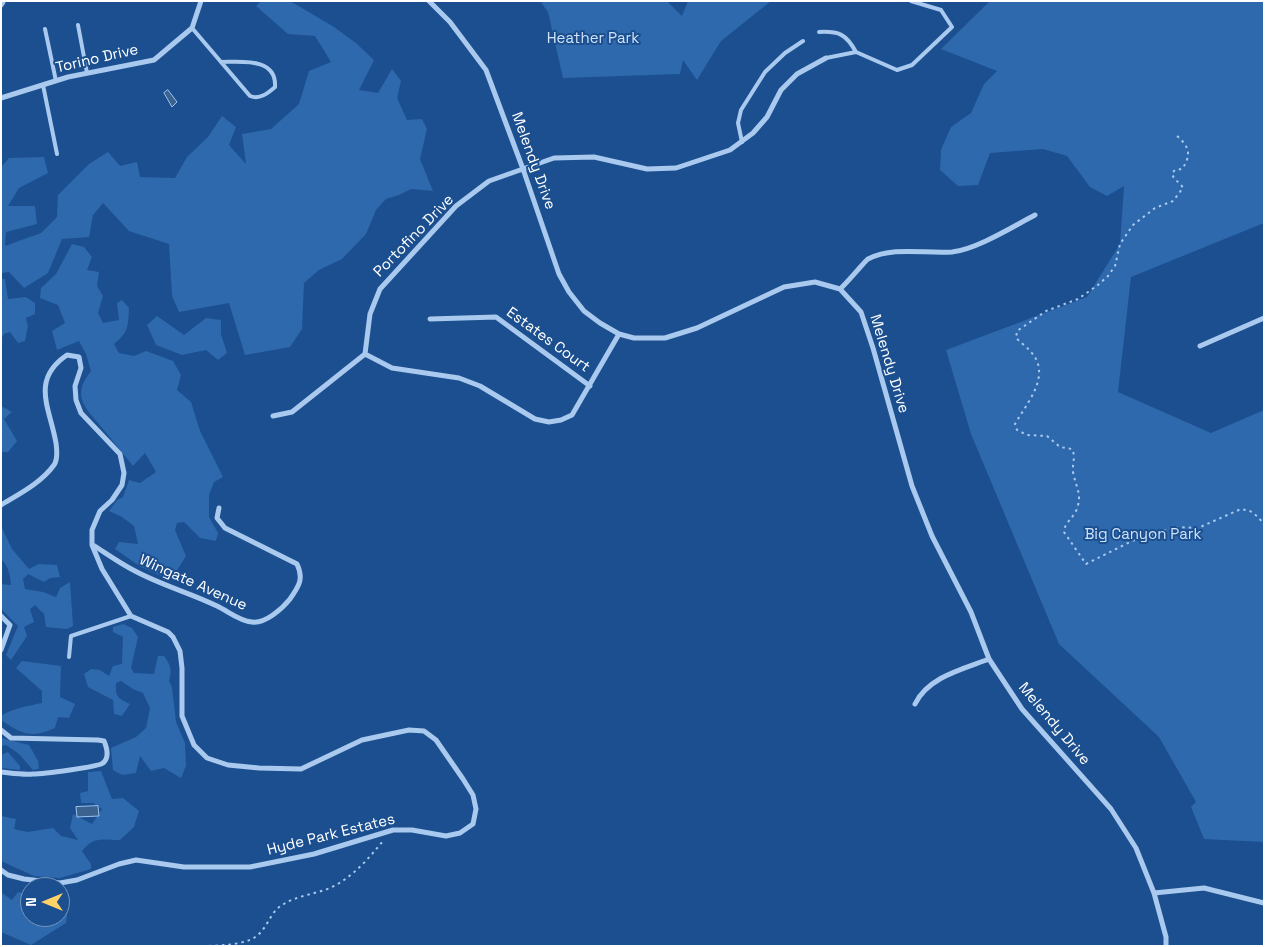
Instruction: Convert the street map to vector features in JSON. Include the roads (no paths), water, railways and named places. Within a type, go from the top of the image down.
[{"type":"street","points":[[192,28],[201,1]]},
{"type":"street","name":"Melendy Drive","points":[[429,1],[450,22],[486,70],[559,274],[569,292],[584,311],[600,323],[619,334],[634,338],[665,338],[697,328],[784,287],[814,282],[840,289],[861,312],[912,486],[932,536],[971,612],[989,659],[1022,709],[1111,809],[1136,848],[1154,893],[1166,937],[1166,946]]},
{"type":"street","name":"Torino Drive","points":[[1,98],[87,73],[154,60],[192,28]]},
{"type":"street","name":"Portofino Drive","points":[[365,354],[370,314],[380,289],[456,206],[489,182],[554,158],[594,157],[647,169],[676,168],[730,150],[753,133],[768,117],[781,90],[797,74],[826,58]]},
{"type":"street","points":[[840,289],[867,259],[897,252],[953,252],[988,240],[1035,215]]},
{"type":"street","name":"Estates Court","points":[[430,319],[496,317],[590,386]]},
{"type":"street","points":[[1200,346],[1264,318]]},
{"type":"street","points":[[272,416],[292,412],[365,354],[392,368],[459,378],[480,386],[535,419],[549,422],[561,420],[572,415],[619,334]]},
{"type":"street","points":[[1,505],[33,485],[55,464],[58,452],[54,428],[45,401],[45,384],[52,369],[60,360],[67,355],[79,357],[81,368],[75,386],[76,400],[81,413],[120,454],[124,473],[122,484],[112,500],[100,511],[92,530],[92,545],[102,569],[131,616]]},
{"type":"street","name":"Wingate Avenue","points":[[92,545],[136,572],[216,606],[242,620],[258,622],[276,612],[289,600],[301,580],[301,572],[298,564],[225,528],[217,518],[219,508]]},
{"type":"street","points":[[1,616],[10,625],[1,650]]},
{"type":"street","name":"Hyde Park Estates","points":[[1,870],[8,875],[24,879],[60,883],[77,880],[119,864],[136,860],[176,866],[250,867],[314,854],[393,830],[412,830],[446,836],[460,833],[472,824],[476,809],[472,795],[436,740],[424,731],[410,730],[362,740],[301,769],[228,765],[208,758],[194,745],[182,716],[182,668],[180,651],[173,637],[168,632],[131,616]]},
{"type":"street","points":[[915,704],[920,694],[937,680],[989,659]]},
{"type":"street","points":[[1,730],[11,738],[104,741],[107,754],[106,760],[102,764],[91,767],[31,775],[1,772]]},
{"type":"street","points":[[1154,893],[1204,888],[1264,903]]},
{"type":"lane","points":[[819,32],[834,32],[845,36],[856,52],[897,70],[912,65],[952,27],[941,10],[911,1]]},
{"type":"lane","points":[[78,25],[87,73]]},
{"type":"lane","points":[[192,28],[221,62],[250,96],[255,98],[261,97],[275,86],[276,80],[267,66],[257,63],[221,62]]},
{"type":"lane","points":[[45,29],[56,81]]},
{"type":"lane","points":[[742,142],[738,123],[741,110],[765,72],[785,53],[803,41]]},
{"type":"lane","points":[[826,58],[856,52]]},
{"type":"lane","points":[[43,85],[57,154]]},
{"type":"lane","points":[[69,657],[71,636],[131,616]]},
{"type":"park label","name":"Heather Park","points":[[593,39]]},
{"type":"park label","name":"Big Canyon Park","points":[[1143,535]]}]
